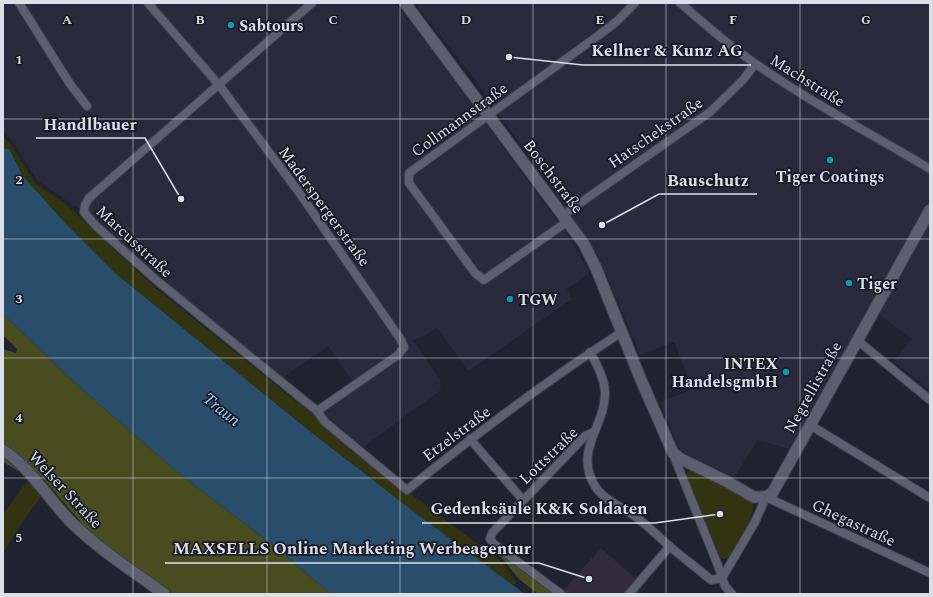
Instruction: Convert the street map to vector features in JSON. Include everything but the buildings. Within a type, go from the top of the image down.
[{"type":"main road","name":"Boschstraße","points":[[405,3],[490,115],[584,244],[596,268],[673,453]]},
{"type":"main road","name":"Negrellistraße","points":[[766,497],[773,492],[930,210]]},
{"type":"main road","name":"Welser Straße","points":[[3,450],[14,457],[32,475],[71,521],[87,537],[164,594]]},
{"type":"main road","points":[[673,453],[681,459],[726,481],[754,497],[766,497]]},
{"type":"street","points":[[20,3],[70,84],[87,106]]},
{"type":"street","name":"Maderspergerstraße","points":[[148,3],[218,85],[298,191],[402,340],[404,347],[398,355],[317,411]]},
{"type":"street","name":"Marcusstraße","points":[[312,3],[218,85],[130,156],[89,198],[85,205],[84,212],[95,225],[155,279],[317,411]]},
{"type":"street","name":"Collmannstraße","points":[[566,218],[484,280],[475,273],[409,183],[409,173],[599,35],[616,22],[635,3]]},
{"type":"street","name":"Machstraße","points":[[680,3],[723,40],[755,64],[821,106],[930,169]]},
{"type":"street","name":"Hatschekstraße","points":[[566,218],[710,112],[743,80],[755,64]]},
{"type":"street","name":"Etzelstraße","points":[[317,411],[325,422],[407,490],[470,439],[590,352],[622,332]]},
{"type":"street","points":[[857,340],[930,400]]},
{"type":"street","points":[[590,352],[602,374],[605,392],[603,411],[589,445],[587,463],[594,485],[600,493],[636,517],[711,580],[722,578]]},
{"type":"street","points":[[810,425],[930,498]]},
{"type":"street","name":"Lottstraße","points":[[561,594],[494,544],[490,539],[492,533],[522,500],[585,436],[594,432]]},
{"type":"street","name":"Lottstraße","points":[[470,439],[522,500]]},
{"type":"street","name":"Boschstraße","points":[[673,453],[725,586],[732,594]]},
{"type":"street","name":"Ghegastraße","points":[[766,497],[930,573]]},
{"type":"street","name":"Negrellistraße","points":[[722,578],[755,522],[766,497]]},
{"type":"street","points":[[629,594],[670,546]]},
{"type":"shaded area","points":[[3,3],[15,3],[18,8],[26,3],[395,3],[438,58],[571,240],[589,273],[567,289],[572,299],[468,371],[437,327],[422,337],[413,340],[440,380],[441,390],[363,447],[317,408],[353,382],[328,346],[282,378],[201,314],[146,266],[90,212],[73,205],[38,181],[11,139],[3,130]]},
{"type":"shaded area","points":[[415,3],[930,3],[930,203],[790,449],[758,440],[734,477],[686,454],[677,445],[660,402],[693,389],[674,342],[640,355],[607,276],[592,245],[473,77]]},
{"type":"shaded area","points":[[930,223],[930,391],[894,361],[912,339],[879,314]]},
{"type":"shaded area","points":[[601,548],[636,579],[637,590],[642,594],[566,594],[563,591]]},
{"type":"green space","points":[[3,137],[10,143],[35,183],[68,206],[152,285],[407,491],[498,558],[516,582],[514,586],[413,511],[307,429],[115,273],[66,224],[23,176],[9,149],[3,148]]},
{"type":"green space","points":[[3,314],[75,383],[176,471],[270,543],[331,594],[173,594],[115,552],[86,528],[40,475],[30,478],[3,462],[3,349],[16,353],[17,349],[3,335]]},
{"type":"green space","points":[[690,470],[735,492],[753,503],[753,510],[748,525],[728,558],[721,558],[686,475]]},
{"type":"green space","points":[[30,478],[43,494],[3,553],[3,514]]},
{"type":"green space","points":[[502,553],[554,594],[538,594],[519,579],[500,556],[499,554]]},
{"type":"water","name":"Traun","points":[[3,148],[9,149],[23,176],[66,224],[115,273],[307,429],[413,511],[525,594],[331,594],[270,543],[176,471],[75,383],[3,314]]},
{"type":"place","name":"Sabtours","points":[[231,25]]},
{"type":"place","name":"Kellner & Kunz AG","points":[[509,57]]},
{"type":"place","name":"Tiger Coatings","points":[[830,160]]},
{"type":"place","name":"Handlbauer","points":[[181,199]]},
{"type":"place","name":"Bauschutz","points":[[602,225]]},
{"type":"place","name":"Tiger","points":[[849,283]]},
{"type":"place","name":"TGW","points":[[510,299]]},
{"type":"place","name":"INTEX HandelsgmbH","points":[[786,372]]},
{"type":"place","name":"Gedenksäule K&K Soldaten","points":[[720,514]]},
{"type":"place","name":"MAXSELLS Online Marketing Werbeagentur","points":[[589,579]]}]
